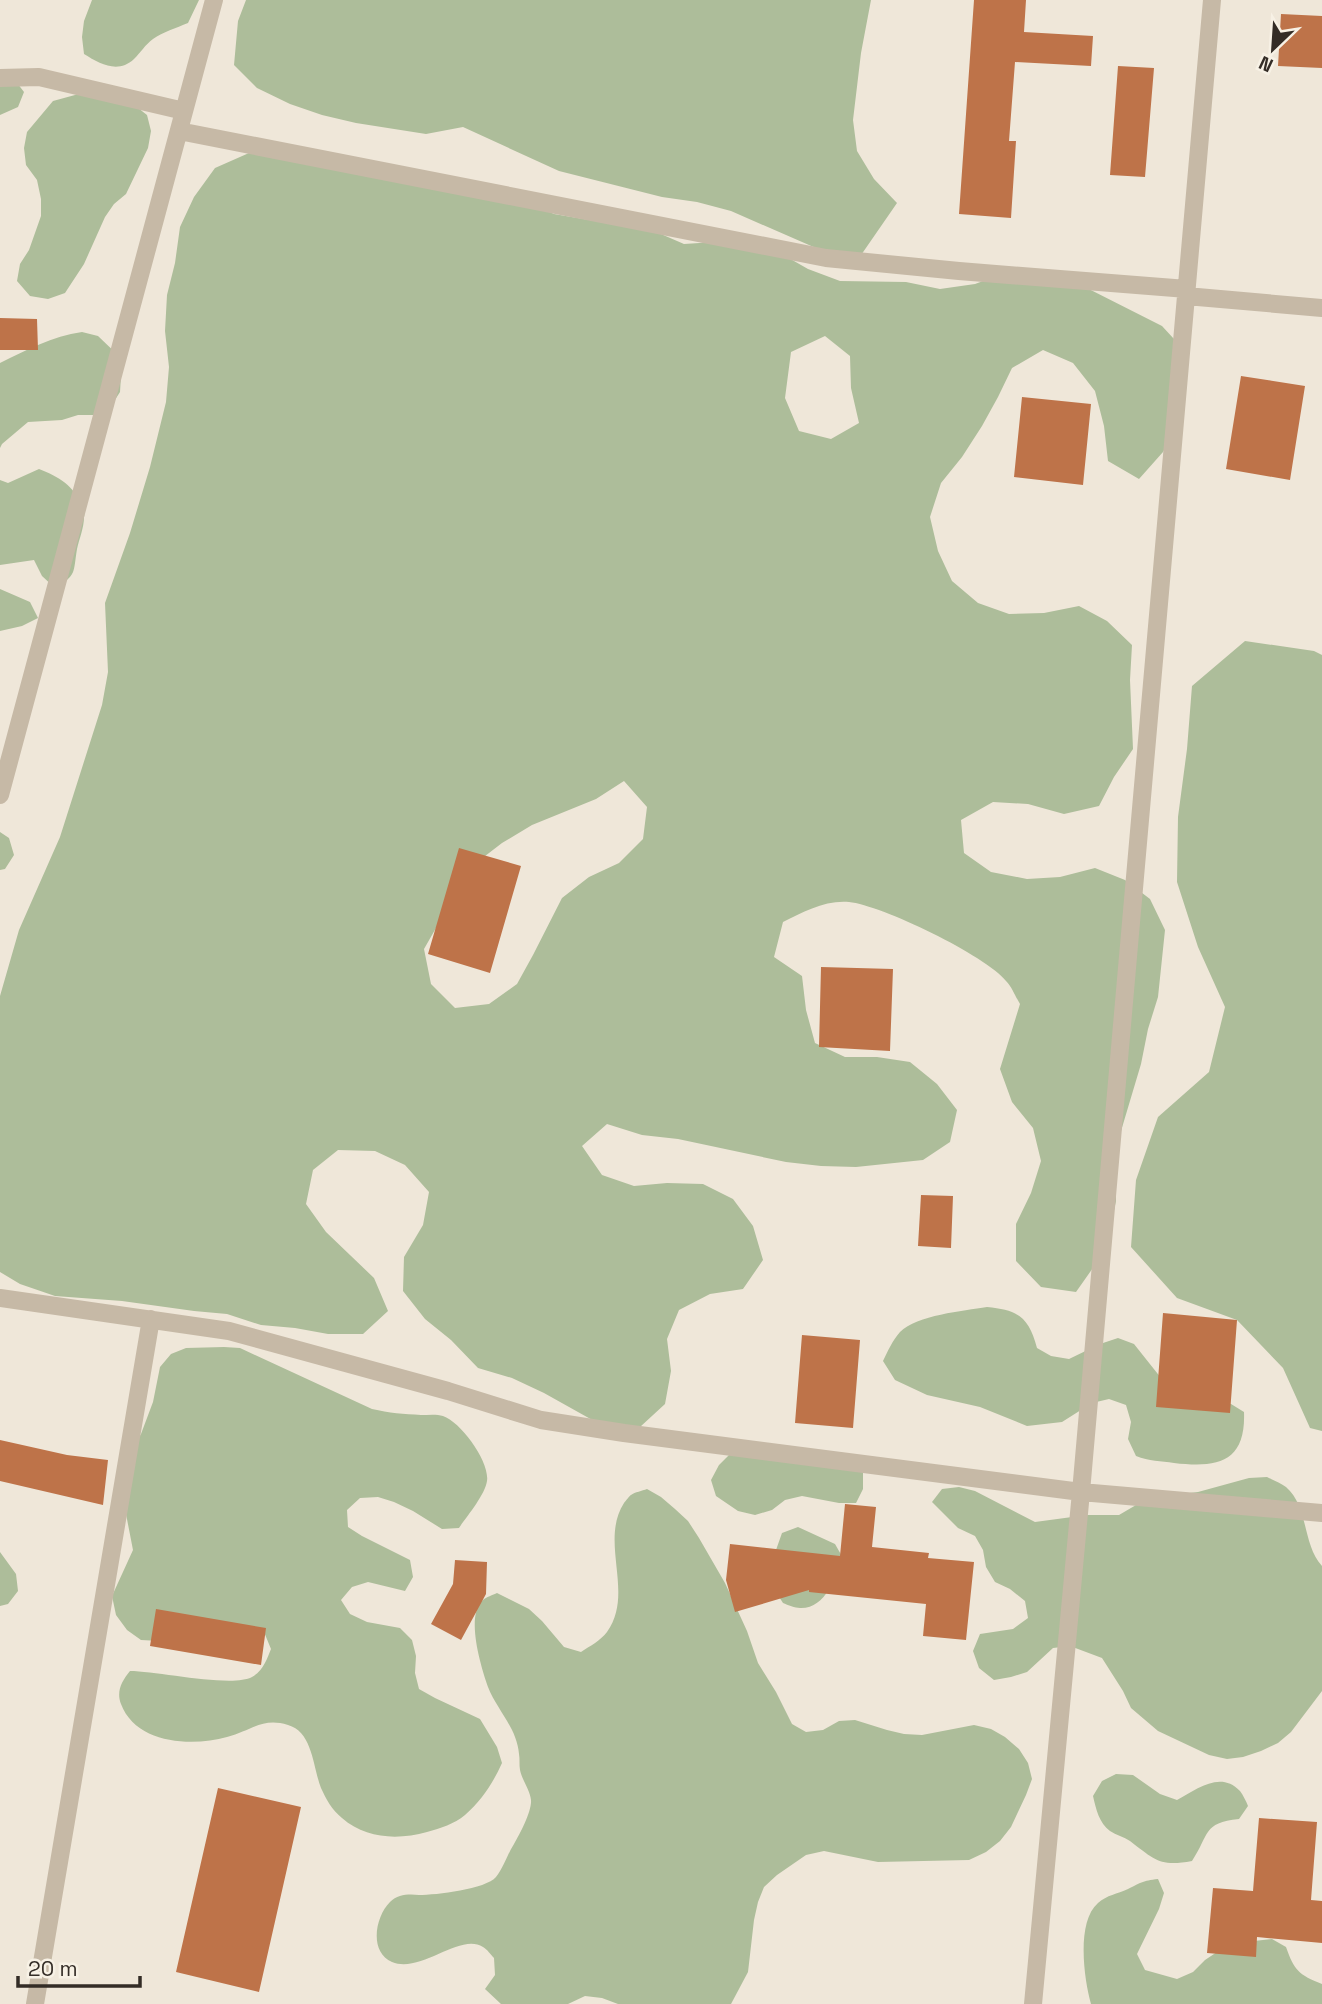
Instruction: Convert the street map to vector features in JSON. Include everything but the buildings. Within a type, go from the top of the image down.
[{"type":"street","points":[[0,795],[214,0]]},
{"type":"street","points":[[1033,2004],[1081,1492],[1212,0]]},
{"type":"street","points":[[0,78],[39,77],[184,111]]},
{"type":"street","points":[[179,131],[826,258],[1322,308]]},
{"type":"street","points":[[0,1298],[229,1331],[447,1391],[541,1420],[1081,1492],[1322,1513]]},
{"type":"street","points":[[35,2004],[151,1319]]},
{"type":"green space","points":[[92,0],[199,0],[188,23],[150,41],[128,64],[115,67],[84,54],[84,21]]},
{"type":"green space","points":[[246,0],[871,0],[853,120],[857,151],[874,179],[897,203],[859,258],[825,252],[731,211],[559,171],[463,127],[426,134],[322,115],[290,104],[257,88],[234,65],[238,21]]},
{"type":"green space","points":[[0,72],[14,79],[24,92],[18,107],[0,115]]},
{"type":"green space","points":[[86,92],[133,104],[147,115],[151,131],[148,148],[126,194],[114,204],[105,217],[84,264],[65,293],[48,299],[30,296],[17,281],[20,264],[29,250],[41,216],[41,199],[37,180],[26,165],[24,148],[27,132],[53,101]]},
{"type":"green space","points":[[249,153],[522,199],[554,214],[654,231],[684,244],[715,242],[780,253],[808,269],[840,281],[906,282],[940,289],[975,284],[1005,273],[1071,280],[1162,326],[1186,352],[1179,422],[1163,452],[1139,479],[1108,461],[1104,426],[1095,391],[1073,363],[1043,350],[1012,368],[982,426],[941,483],[930,517],[938,551],[952,581],[978,603],[1009,614],[1044,613],[1079,606],[1107,621],[1132,645],[1130,680],[1133,749],[1099,806],[1064,814],[1028,804],[993,802],[961,820],[964,853],[991,872],[1027,879],[1060,877],[1095,868],[1125,880],[1150,899],[1165,930],[1158,997],[1121,1131],[1115,1168],[1116,1201],[1109,1233],[1095,1265],[1076,1292],[1041,1287],[1016,1261],[1016,1224],[1031,1193],[1041,1161],[1033,1128],[1012,1102],[1000,1069],[1020,1004],[1012,989],[995,971],[978,959],[932,933],[884,912],[849,902],[823,905],[783,922],[774,957],[802,976],[806,1010],[815,1043],[845,1057],[877,1057],[910,1062],[937,1084],[957,1110],[950,1142],[923,1160],[856,1167],[786,1162],[678,1139],[642,1135],[607,1124],[582,1146],[602,1175],[634,1186],[703,1184],[733,1199],[753,1226],[763,1260],[743,1289],[710,1294],[679,1310],[667,1339],[671,1371],[665,1404],[640,1427],[603,1426],[512,1378],[478,1368],[451,1340],[425,1319],[403,1291],[404,1257],[423,1225],[429,1192],[405,1165],[375,1151],[338,1150],[313,1170],[306,1204],[326,1232],[374,1278],[388,1311],[363,1334],[328,1334],[261,1325],[227,1314],[55,1296],[20,1284],[0,1272],[0,996],[19,930],[60,837],[102,705],[108,672],[105,603],[130,533],[166,402],[169,367],[165,331],[167,295],[180,227],[194,197],[215,168]],"holes":[[[825,336],[850,356],[851,388],[859,423],[831,439],[799,431],[785,398],[791,352]],[[624,781],[647,807],[643,839],[619,863],[589,877],[562,898],[517,984],[489,1004],[455,1008],[431,984],[424,949],[476,863],[532,825],[596,799]]]},
{"type":"green space","points":[[82,332],[98,336],[122,359],[120,392],[111,406],[97,415],[28,422],[0,448],[0,363],[50,340]]},
{"type":"green space","points":[[39,469],[70,487],[79,499],[84,515],[73,573],[55,588],[42,576],[34,560],[0,565],[0,480],[8,483]]},
{"type":"green space","points":[[0,589],[30,602],[38,618],[22,626],[0,631]]},
{"type":"green space","points":[[1245,641],[1314,651],[1322,655],[1322,1431],[1310,1428],[1283,1368],[1237,1320],[1177,1298],[1131,1247],[1136,1180],[1158,1117],[1209,1072],[1225,1007],[1198,947],[1177,882],[1178,817],[1192,686]]},
{"type":"green space","points":[[0,832],[9,838],[14,855],[5,869],[0,870]]},
{"type":"green space","points":[[987,1307],[1007,1310],[1021,1317],[1030,1329],[1037,1348],[1051,1356],[1069,1359],[1118,1338],[1134,1344],[1165,1383],[1231,1404],[1244,1412],[1240,1442],[1234,1452],[1216,1463],[1189,1464],[1150,1460],[1136,1456],[1128,1439],[1131,1422],[1126,1405],[1109,1399],[1092,1403],[1062,1422],[1027,1426],[980,1407],[927,1395],[895,1380],[883,1361],[900,1332],[917,1321]]},
{"type":"green space","points":[[186,1348],[240,1348],[372,1409],[443,1416],[466,1434],[484,1464],[487,1473],[486,1487],[459,1528],[442,1529],[413,1511],[378,1497],[360,1498],[347,1510],[348,1527],[410,1560],[413,1577],[405,1591],[368,1582],[352,1587],[341,1600],[350,1614],[367,1622],[400,1628],[412,1640],[419,1689],[480,1719],[497,1747],[502,1763],[491,1784],[471,1809],[452,1823],[405,1836],[372,1834],[351,1825],[335,1811],[321,1788],[307,1743],[296,1729],[271,1723],[213,1740],[182,1742],[152,1735],[139,1727],[128,1717],[121,1704],[121,1686],[130,1671],[212,1680],[242,1680],[259,1672],[271,1649],[264,1632],[160,1641],[141,1640],[127,1630],[116,1615],[112,1596],[133,1550],[126,1514],[126,1460],[141,1434],[153,1402],[160,1367],[171,1354]]},
{"type":"green space","points":[[730,1454],[863,1472],[863,1489],[856,1503],[839,1503],[802,1496],[785,1500],[772,1510],[755,1515],[738,1511],[716,1496],[711,1480],[719,1465]]},
{"type":"green space","points":[[1267,1477],[1284,1486],[1293,1495],[1299,1505],[1311,1547],[1322,1566],[1322,1691],[1291,1732],[1278,1743],[1243,1757],[1227,1759],[1209,1755],[1158,1731],[1131,1708],[1102,1658],[1070,1646],[1053,1648],[1027,1672],[1011,1677],[994,1680],[979,1668],[973,1651],[980,1634],[1013,1629],[1028,1618],[1025,1601],[1010,1589],[995,1582],[986,1567],[983,1550],[975,1536],[958,1528],[932,1502],[942,1489],[959,1487],[975,1491],[1035,1522],[1087,1515],[1119,1515],[1148,1498],[1198,1492],[1249,1478]]},
{"type":"green space","points":[[647,1489],[661,1497],[688,1521],[699,1538],[725,1583],[758,1663],[792,1724],[806,1732],[823,1730],[839,1721],[855,1720],[904,1734],[922,1735],[974,1725],[991,1729],[1019,1749],[1028,1763],[1032,1779],[1011,1827],[1000,1841],[986,1852],[969,1860],[878,1862],[824,1851],[806,1855],[764,1887],[754,1920],[748,1972],[731,2004],[618,2004],[585,1996],[568,2004],[501,2004],[485,1989],[495,1975],[494,1958],[483,1947],[463,1945],[415,1963],[392,1962],[380,1951],[377,1943],[378,1925],[390,1902],[404,1895],[448,1892],[491,1881],[501,1869],[530,1810],[530,1796],[520,1770],[515,1736],[488,1687],[482,1667],[475,1629],[478,1607],[484,1599],[497,1593],[529,1609],[564,1647],[581,1652],[595,1643],[607,1632],[615,1617],[618,1601],[615,1551],[617,1518],[629,1496]]},
{"type":"green space","points":[[798,1527],[835,1544],[843,1558],[823,1598],[809,1607],[800,1608],[783,1603],[774,1589],[776,1550],[782,1533]]},
{"type":"green space","points":[[0,1552],[16,1574],[18,1591],[8,1604],[0,1606]]},
{"type":"green space","points":[[1116,1774],[1133,1775],[1160,1794],[1177,1800],[1200,1787],[1224,1782],[1240,1791],[1248,1806],[1239,1819],[1219,1823],[1208,1831],[1192,1861],[1165,1862],[1110,1831],[1101,1820],[1093,1796],[1102,1781]]},
{"type":"green space","points":[[1158,1879],[1164,1893],[1137,1954],[1145,1970],[1177,1979],[1193,1972],[1220,1950],[1272,1939],[1286,1947],[1298,1971],[1322,1984],[1322,2004],[1091,2004],[1086,1980],[1084,1937],[1091,1912],[1105,1898],[1142,1882]]}]
